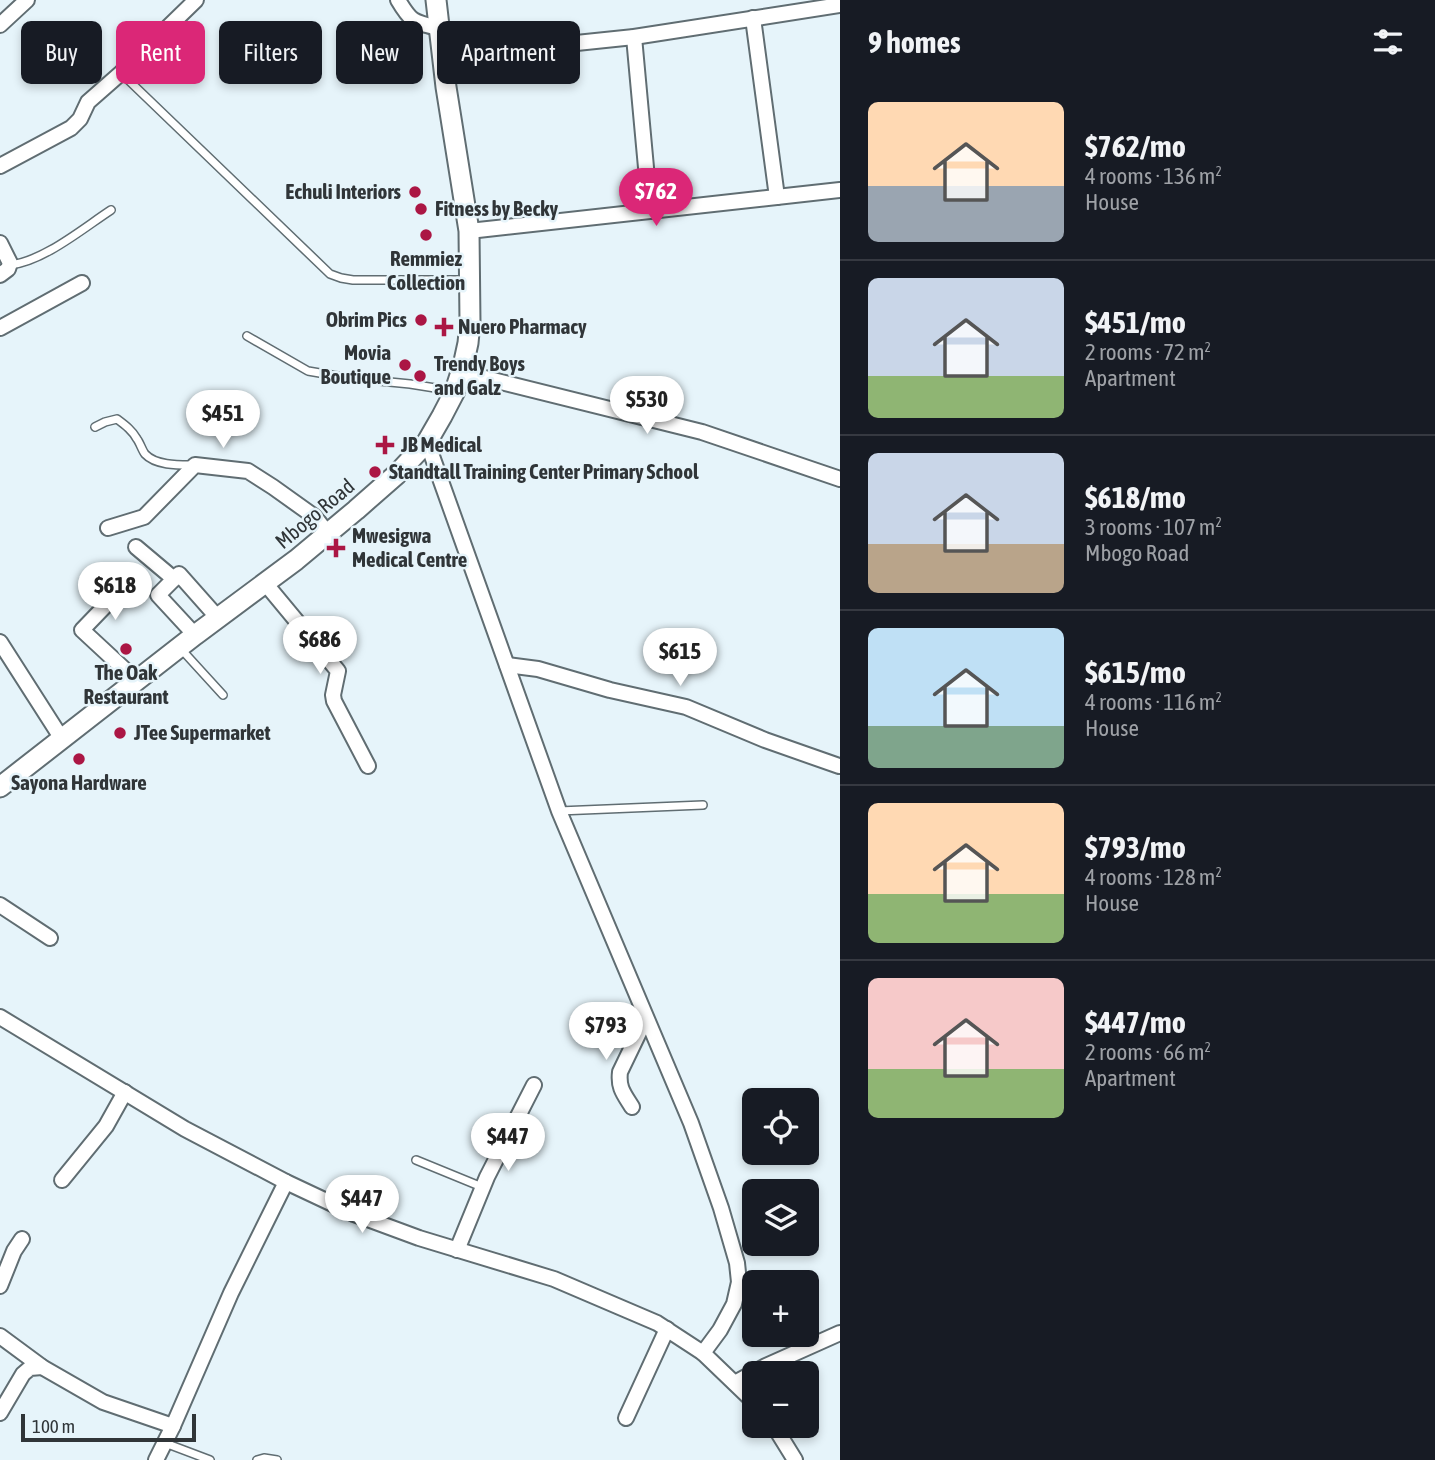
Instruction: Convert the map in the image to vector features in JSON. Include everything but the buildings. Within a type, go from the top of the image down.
[{"type":"main road","name":"Mbogo Road","points":[[436,0],[438,21]]},
{"type":"main road","name":"Mbogo Road","points":[[0,787],[328,534],[397,474],[426,442],[455,391],[469,332],[469,231],[446,84]]},
{"type":"street","points":[[0,25],[27,0]]},
{"type":"street","points":[[174,21],[196,0]]},
{"type":"street","points":[[398,0],[407,16],[415,22],[437,28]]},
{"type":"street","points":[[580,43],[634,37],[840,5]]},
{"type":"street","points":[[753,18],[777,197]]},
{"type":"street","points":[[634,37],[650,211]]},
{"type":"street","points":[[0,166],[71,128],[80,119],[88,102],[116,77]]},
{"type":"street","points":[[469,231],[840,190]]},
{"type":"street","points":[[0,243],[9,261],[5,271]]},
{"type":"street","points":[[0,328],[82,283]]},
{"type":"street","points":[[461,372],[702,432],[840,479]]},
{"type":"street","points":[[426,442],[559,811],[691,1124],[721,1208],[737,1263],[739,1282],[734,1304],[703,1353]]},
{"type":"street","points":[[108,528],[144,517],[195,465],[248,471],[315,517],[328,534]]},
{"type":"street","points":[[136,547],[174,579]]},
{"type":"street","points":[[187,641],[158,595],[179,574],[218,618]]},
{"type":"street","points":[[88,583],[110,602],[82,630],[137,681]]},
{"type":"street","points":[[265,583],[338,671],[334,701],[368,766]]},
{"type":"street","points":[[0,642],[62,739]]},
{"type":"street","points":[[508,665],[538,668],[610,690],[686,707],[765,740],[839,766]]},
{"type":"street","points":[[0,905],[50,938]]},
{"type":"street","points":[[0,1017],[185,1129],[354,1214],[419,1238],[554,1279],[657,1323],[703,1353],[742,1390]]},
{"type":"street","points":[[632,1107],[619,1082],[646,1018]]},
{"type":"street","points":[[457,1250],[482,1187],[534,1085]]},
{"type":"street","points":[[62,1180],[106,1126],[125,1092]]},
{"type":"street","points":[[156,1460],[231,1293],[286,1182]]},
{"type":"street","points":[[0,1286],[14,1251],[22,1239]]},
{"type":"street","points":[[626,1418],[667,1329]]},
{"type":"street","points":[[735,1383],[840,1333]]},
{"type":"street","points":[[0,1336],[42,1367],[103,1402],[173,1426]]},
{"type":"street","points":[[0,1413],[23,1374],[30,1368],[42,1367]]},
{"type":"street","points":[[781,1438],[795,1460]]},
{"type":"lane","points":[[132,84],[330,274],[353,280],[470,279]]},
{"type":"lane","points":[[5,271],[44,254],[111,210]]},
{"type":"lane","points":[[247,336],[308,371],[455,391]]},
{"type":"lane","points":[[95,427],[117,419],[129,428],[146,455],[158,461],[195,465]]},
{"type":"lane","points":[[187,641],[223,695]]},
{"type":"lane","points":[[559,811],[703,805]]},
{"type":"lane","points":[[416,1160],[482,1187]]},
{"type":"lane","points":[[165,1443],[210,1460]]},
{"type":"lane","points":[[257,1460],[277,1460]]},
{"type":"place","name":"Echuli Interiors","points":[[415,192]]},
{"type":"place","name":"Fitness by Becky","points":[[421,209]]},
{"type":"place","name":"Remmiez Collection","points":[[426,235]]},
{"type":"place","name":"Obrim Pics","points":[[421,320]]},
{"type":"place","name":"Nuero Pharmacy","points":[[444,327]]},
{"type":"place","name":"Movia Boutique","points":[[405,365]]},
{"type":"place","name":"Trendy Boys and Galz","points":[[420,376]]},
{"type":"place","name":"JB Medical","points":[[385,445]]},
{"type":"place","name":"Standtall Training Center Primary School","points":[[375,472]]},
{"type":"place","name":"Mwesigwa Medical Centre","points":[[336,548]]},
{"type":"place","name":"The Oak Restaurant","points":[[126,649]]},
{"type":"place","name":"JTee Supermarket","points":[[120,733]]},
{"type":"place","name":"Sayona Hardware","points":[[79,759]]}]
